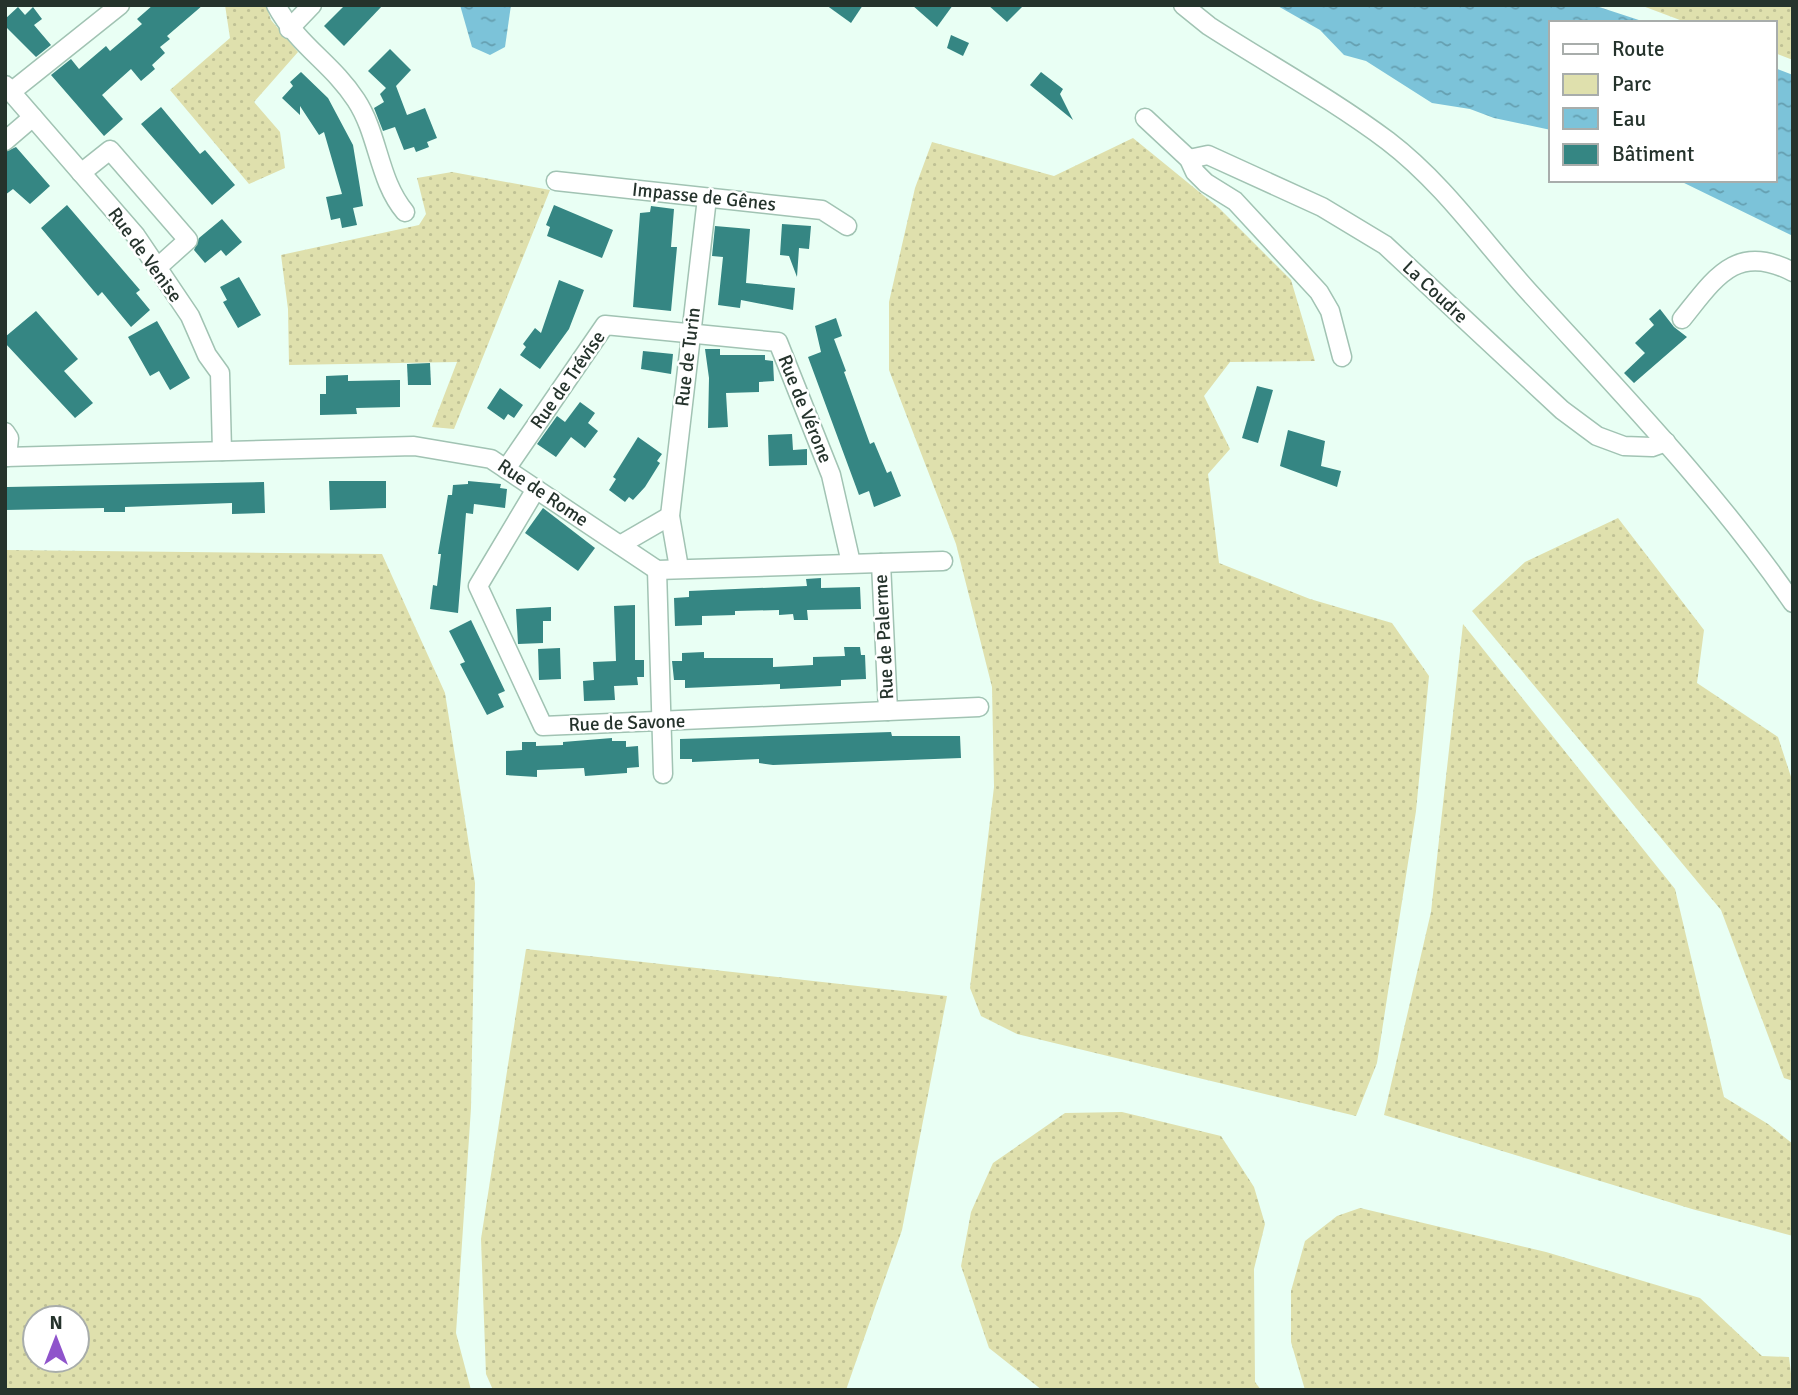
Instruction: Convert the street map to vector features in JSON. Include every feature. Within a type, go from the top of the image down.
[{"type":"street","points":[[8,89],[120,5]]},
{"type":"street","points":[[276,5],[289,29],[334,71],[355,99],[371,125],[389,193],[405,212]]},
{"type":"street","points":[[289,29],[312,5]]},
{"type":"street","points":[[1183,5],[1209,26],[1388,142],[1452,201],[1526,288],[1666,443],[1793,603]]},
{"type":"street","name":"Rue de Venise","points":[[8,89],[135,236],[190,316],[207,355],[220,373],[222,451]]},
{"type":"street","points":[[5,141],[33,117]]},
{"type":"street","points":[[1145,118],[1189,159],[1195,172],[1206,183],[1235,201],[1319,292],[1330,311],[1342,357]]},
{"type":"street","points":[[81,173],[110,150],[188,240],[158,267]]},
{"type":"street","name":"La Coudre","points":[[1189,159],[1208,155],[1322,207],[1385,245],[1562,410],[1597,436],[1624,446],[1652,447],[1666,443]]},
{"type":"street","name":"Impasse de Gênes","points":[[556,181],[822,210],[847,226]]},
{"type":"street","name":"Rue de Turin","points":[[679,568],[670,516],[707,198]]},
{"type":"street","points":[[1682,319],[1710,284],[1734,265],[1755,258],[1793,272]]},
{"type":"street","name":"Rue de Trévise","points":[[506,469],[605,325],[690,332]]},
{"type":"street","name":"Rue de Vérone","points":[[690,332],[778,342],[831,475],[851,563]]},
{"type":"street","points":[[5,432],[9,438],[6,457]]},
{"type":"street","name":"Rue de Rome","points":[[6,457],[414,446],[491,458],[657,570]]},
{"type":"street","name":"Rue de Savone","points":[[536,489],[478,586],[543,726],[979,707]]},
{"type":"street","points":[[620,545],[670,516]]},
{"type":"street","points":[[663,774],[657,570],[943,561]]},
{"type":"street","name":"Rue de Palerme","points":[[881,563],[888,711]]},
{"type":"green space","points":[[225,5],[266,5],[271,20],[298,52],[254,102],[280,132],[285,168],[249,184],[170,90],[230,38]]},
{"type":"green space","points":[[1640,5],[1793,5],[1793,60],[1777,54],[1777,21],[1683,21]]},
{"type":"green space","points":[[1133,138],[1219,208],[1291,280],[1315,361],[1230,362],[1204,396],[1230,449],[1208,474],[1219,563],[1310,599],[1392,623],[1429,676],[1416,811],[1377,1063],[1356,1116],[1017,1034],[981,1016],[970,988],[994,787],[992,687],[956,544],[889,370],[889,302],[915,188],[932,142],[1054,176]]},
{"type":"green space","points":[[452,172],[550,190],[454,429],[432,427],[457,362],[289,365],[288,309],[281,255],[419,225],[426,214],[417,178]]},
{"type":"green space","points":[[1618,518],[1704,630],[1697,683],[1778,737],[1793,783],[1793,1081],[1784,1078],[1721,910],[1472,611],[1525,562]]},
{"type":"green space","points":[[5,550],[382,554],[445,693],[475,883],[471,1108],[456,1333],[471,1390],[5,1390]]},
{"type":"green space","points":[[1463,624],[1675,889],[1724,1097],[1768,1124],[1793,1144],[1793,1236],[1692,1209],[1384,1115],[1431,912]]},
{"type":"green space","points":[[526,949],[947,996],[902,1230],[846,1390],[493,1390],[486,1374],[481,1239]]},
{"type":"green space","points":[[1122,1112],[1221,1136],[1254,1187],[1265,1224],[1254,1269],[1255,1382],[1261,1390],[1042,1390],[989,1348],[961,1266],[971,1212],[993,1163],[1065,1113]]},
{"type":"green space","points":[[1360,1208],[1546,1252],[1700,1298],[1762,1356],[1789,1357],[1793,1390],[1305,1390],[1291,1342],[1291,1291],[1305,1241],[1337,1216]]},
{"type":"water","points":[[460,5],[511,5],[505,47],[490,55],[472,47]]},
{"type":"water","points":[[1276,5],[1593,5],[1642,21],[1549,21],[1549,130],[1494,118],[1470,109],[1432,103],[1366,61],[1344,55],[1320,30]]},
{"type":"water","points":[[1777,69],[1793,75],[1793,236],[1682,182],[1777,182]]},
{"type":"building","points":[[153,5],[203,5],[167,36],[170,39],[160,47],[165,53],[152,65],[155,69],[141,81],[131,69],[102,95],[123,119],[104,136],[51,75],[71,59],[79,69],[106,46],[110,51],[142,24],[137,19]]},
{"type":"building","points":[[345,5],[383,5],[344,46],[324,26]]},
{"type":"building","points":[[826,5],[863,5],[851,23]]},
{"type":"building","points":[[912,5],[953,5],[937,27]]},
{"type":"building","points":[[988,5],[1024,5],[1007,22]]},
{"type":"building","points":[[18,7],[25,15],[33,7],[42,19],[34,25],[51,45],[36,57],[5,26],[5,19]]},
{"type":"building","points":[[951,35],[969,43],[963,56],[947,48]]},
{"type":"building","points":[[390,49],[411,70],[396,86],[407,115],[425,108],[437,138],[427,142],[429,147],[416,152],[414,147],[404,150],[395,127],[383,131],[374,108],[384,102],[380,94],[386,88],[368,71]]},
{"type":"building","points":[[301,72],[328,98],[353,145],[363,206],[353,208],[357,225],[342,228],[340,218],[331,220],[326,197],[342,194],[324,132],[319,135],[300,106],[300,115],[282,98],[293,86],[290,82]]},
{"type":"building","points":[[1041,72],[1063,89],[1060,94],[1073,120],[1030,85]]},
{"type":"building","points":[[161,107],[200,154],[205,150],[235,185],[212,205],[141,124]]},
{"type":"building","points":[[16,147],[50,186],[30,204],[13,189],[5,195],[5,152]]},
{"type":"building","points":[[67,205],[140,290],[136,293],[150,310],[131,327],[102,292],[98,296],[41,228]]},
{"type":"building","points":[[554,205],[613,230],[602,258],[547,236],[550,227],[546,225]]},
{"type":"building","points":[[651,206],[674,209],[671,247],[677,247],[671,311],[633,307],[640,213],[650,212]]},
{"type":"building","points":[[222,219],[242,242],[226,256],[221,250],[205,263],[194,250],[199,238]]},
{"type":"building","points":[[782,224],[811,226],[809,249],[799,248],[797,277],[789,256],[780,255]]},
{"type":"building","points":[[715,226],[750,229],[746,283],[795,288],[793,310],[741,300],[740,308],[718,305],[723,257],[712,256]]},
{"type":"building","points":[[239,277],[261,315],[238,328],[223,302],[227,300],[220,287]]},
{"type":"building","points":[[559,280],[584,290],[569,329],[540,369],[520,355],[526,347],[523,344],[535,328],[541,333]]},
{"type":"building","points":[[1660,309],[1674,327],[1687,337],[1634,383],[1624,373],[1645,353],[1635,343],[1654,325],[1649,319]]},
{"type":"building","points":[[36,311],[78,359],[64,371],[93,403],[75,418],[5,343],[5,337]]},
{"type":"building","points":[[836,318],[842,336],[834,339],[870,444],[874,442],[887,473],[891,471],[901,496],[874,507],[869,491],[859,495],[808,357],[821,352],[815,326]]},
{"type":"building","points":[[157,321],[190,378],[170,390],[159,371],[150,376],[128,337]]},
{"type":"building","points":[[705,349],[720,349],[720,355],[765,355],[765,360],[773,361],[774,381],[759,382],[759,392],[726,393],[728,427],[708,428],[709,378]]},
{"type":"building","points":[[643,351],[673,354],[671,374],[641,369]]},
{"type":"building","points":[[430,363],[431,385],[408,385],[407,364]]},
{"type":"building","points":[[348,375],[348,381],[400,380],[400,407],[356,408],[357,414],[320,415],[320,394],[326,394],[326,376]]},
{"type":"building","points":[[1257,386],[1273,390],[1258,443],[1242,438]]},
{"type":"building","points":[[500,388],[523,405],[514,418],[508,414],[504,420],[487,408]]},
{"type":"building","points":[[580,402],[595,413],[588,423],[598,431],[585,448],[571,437],[556,457],[537,444],[557,416],[565,422]]},
{"type":"building","points":[[1288,430],[1325,441],[1321,466],[1341,471],[1337,487],[1280,466]]},
{"type":"building","points":[[792,434],[793,450],[807,449],[807,465],[769,466],[768,435]]},
{"type":"building","points":[[638,437],[662,454],[657,461],[660,463],[645,487],[633,500],[629,497],[625,502],[609,490],[616,479],[613,477]]},
{"type":"building","points":[[329,481],[386,481],[386,508],[330,510]]},
{"type":"building","points":[[468,481],[501,484],[500,488],[507,489],[505,508],[474,504],[473,514],[466,513],[458,613],[430,609],[433,585],[437,586],[441,554],[438,554],[448,495],[452,495],[453,485],[468,484]]},
{"type":"building","points":[[264,482],[265,513],[232,514],[232,503],[125,507],[125,512],[104,512],[104,508],[5,510],[7,487]]},
{"type":"building","points":[[543,508],[595,548],[578,571],[525,533]]},
{"type":"building","points":[[821,578],[821,588],[860,587],[861,609],[807,610],[808,620],[794,620],[793,614],[779,615],[779,610],[735,611],[735,615],[702,616],[702,625],[675,626],[674,598],[689,597],[689,591],[807,586],[806,579]]},
{"type":"building","points":[[635,605],[635,660],[644,660],[644,677],[637,677],[638,685],[614,686],[615,700],[584,701],[583,681],[594,680],[593,662],[616,661],[614,606]]},
{"type":"building","points":[[551,607],[551,621],[543,621],[543,643],[518,644],[516,609]]},
{"type":"building","points":[[471,620],[505,691],[498,694],[504,707],[487,715],[460,664],[465,662],[449,631]]},
{"type":"building","points":[[844,647],[860,647],[861,655],[865,655],[866,679],[841,680],[841,686],[780,689],[780,684],[685,688],[685,680],[674,680],[672,661],[682,661],[682,653],[704,652],[704,658],[773,658],[773,667],[813,665],[813,657],[845,656]]},
{"type":"building","points":[[560,648],[561,679],[539,680],[538,649]]},
{"type":"building","points":[[891,732],[892,736],[960,736],[961,758],[773,765],[759,763],[759,759],[692,762],[692,759],[680,759],[680,739]]},
{"type":"building","points":[[612,738],[612,741],[626,741],[626,747],[638,746],[639,767],[627,768],[627,773],[585,776],[584,768],[537,770],[537,777],[506,775],[506,751],[522,750],[522,742],[536,742],[536,746],[563,745],[563,742]]}]
